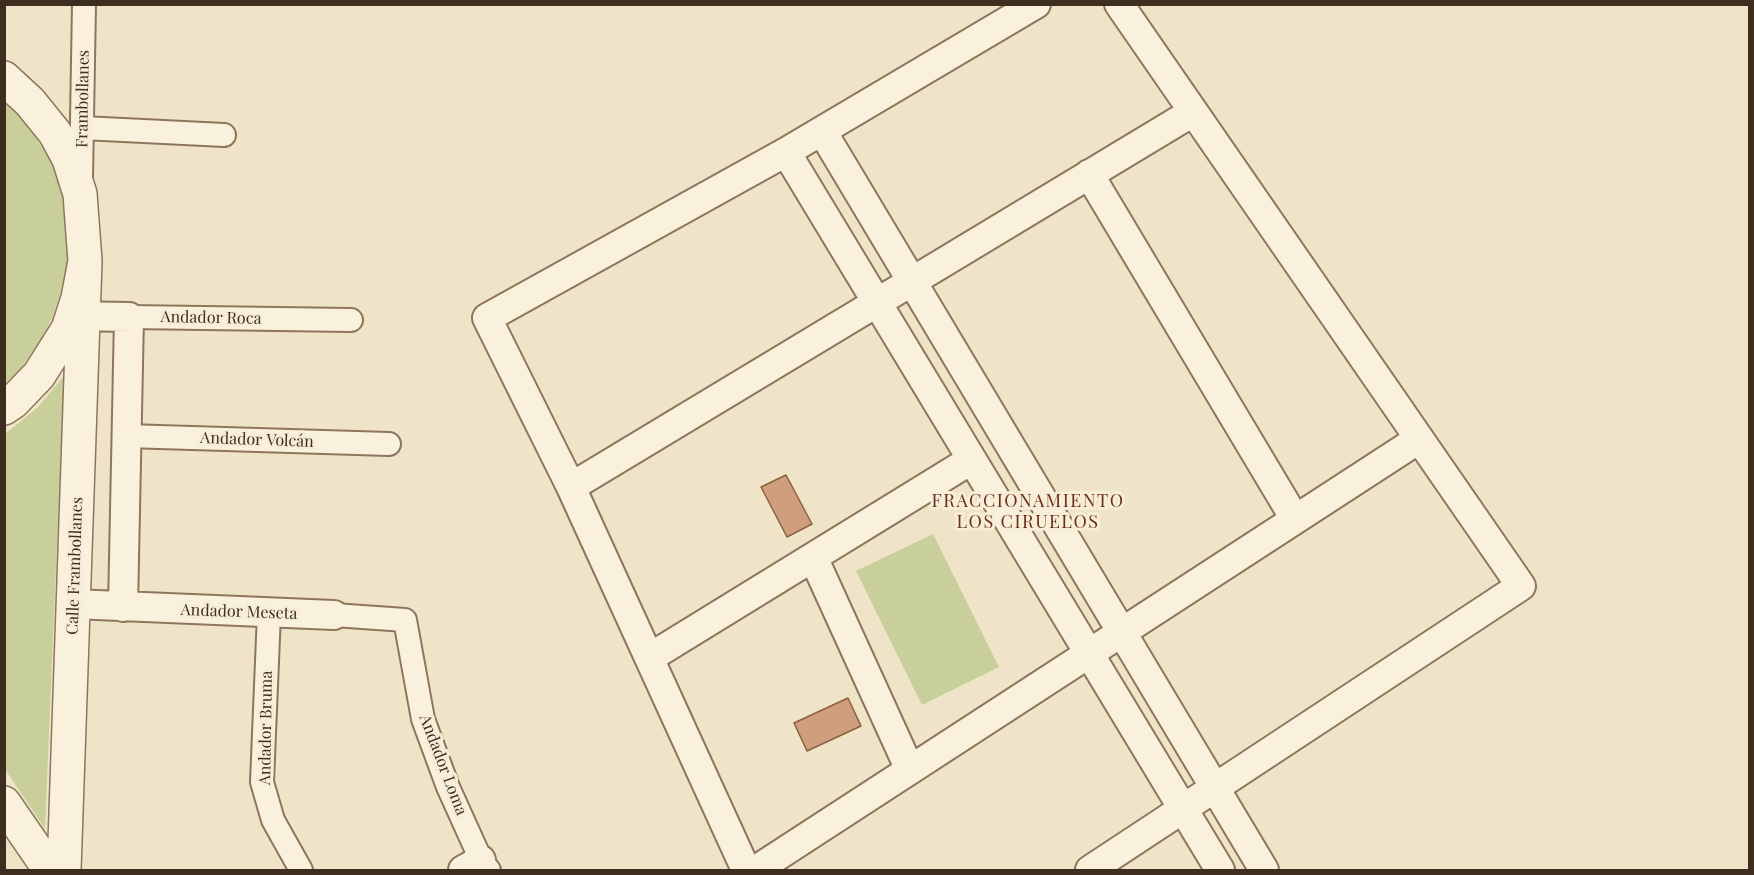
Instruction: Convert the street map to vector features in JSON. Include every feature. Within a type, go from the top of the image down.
[{"type":"street","name":"Frambollanes","points":[[80,194],[84,4]]},
{"type":"street","points":[[746,870],[571,487],[488,318],[786,152],[1036,4]]},
{"type":"street","points":[[1089,870],[1521,586],[1119,4]]},
{"type":"street","points":[[4,78],[30,102],[55,133],[69,159],[80,194],[85,261],[78,298],[78,316],[39,375],[13,402],[4,408]]},
{"type":"street","points":[[571,487],[1193,112]]},
{"type":"street","points":[[83,128],[224,135]]},
{"type":"street","points":[[822,131],[1262,870]]},
{"type":"street","points":[[786,152],[1220,870]]},
{"type":"street","points":[[1089,174],[1295,519]]},
{"type":"street","name":"Andador Roca","points":[[78,316],[351,320]]},
{"type":"street","name":"Calle Frambollanes","points":[[64,870],[73,604],[78,316]]},
{"type":"street","points":[[123,607],[129,317]]},
{"type":"street","name":"Andador Volcán","points":[[126,436],[389,444]]},
{"type":"street","points":[[756,870],[1419,439]]},
{"type":"street","points":[[649,658],[971,460]]},
{"type":"street","points":[[813,557],[910,770]]},
{"type":"street","name":"Andador Meseta","points":[[73,604],[405,620]]},
{"type":"street","name":"Andador Bruma","points":[[269,613],[262,782],[273,820],[301,870]]},
{"type":"street","name":"Andador Loma","points":[[405,620],[423,719],[478,867]]},
{"type":"street","points":[[4,803],[50,870]]},
{"type":"green space","points":[[4,99],[19,112],[51,161],[62,192],[68,257],[62,289],[42,338],[19,371],[5,383]]},
{"type":"green space","points":[[64,376],[45,829],[5,769],[4,435],[38,407]]},
{"type":"green space","points":[[933,534],[999,667],[922,705],[856,571]]},
{"type":"building","points":[[786,475],[812,524],[787,537],[761,487]]},
{"type":"building","points":[[848,698],[861,726],[807,751],[794,723]]},
{"type":"district","name":"FRACCIONAMIENTO LOS CIRUELOS","points":[[1028,511]]}]
